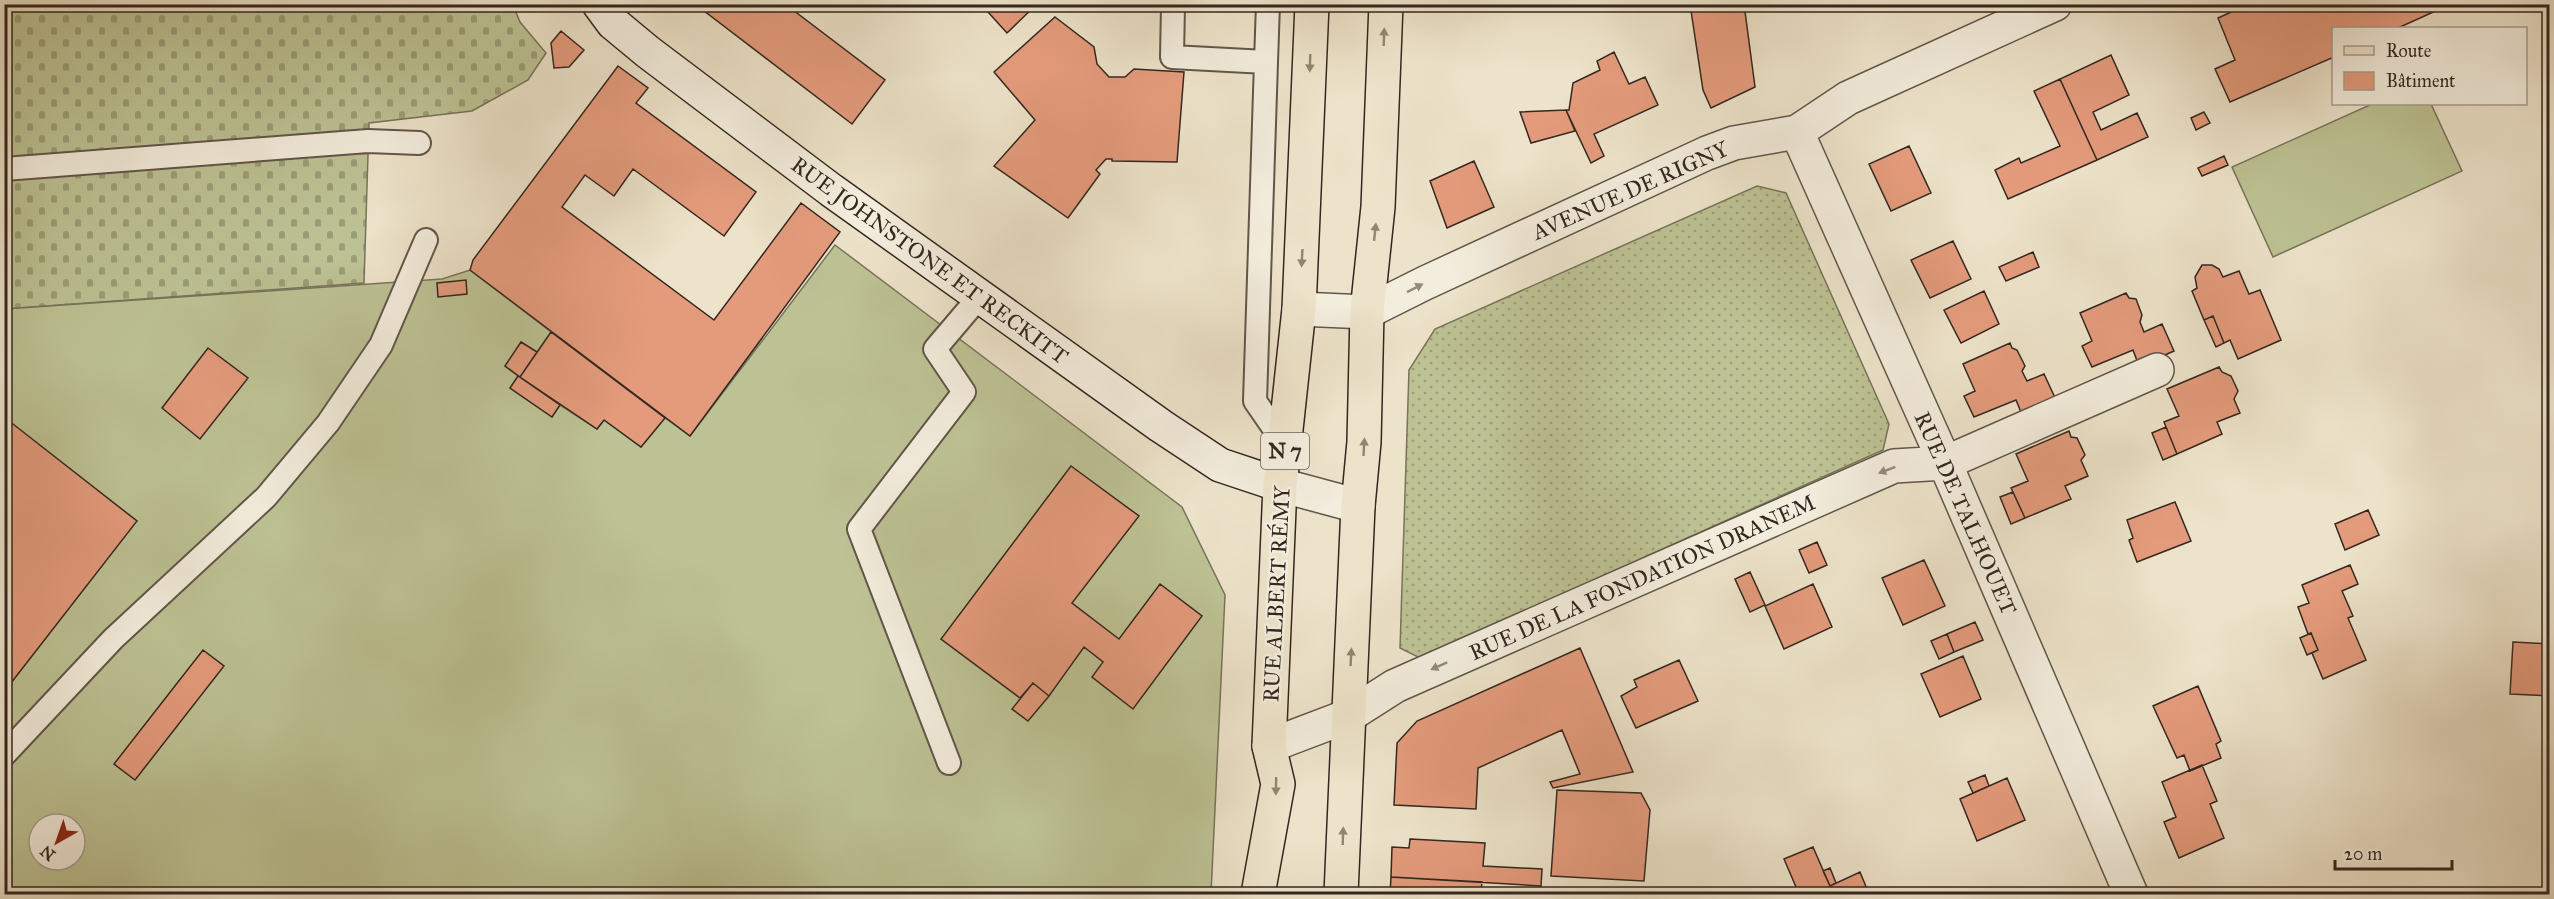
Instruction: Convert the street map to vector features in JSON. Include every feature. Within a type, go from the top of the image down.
[{"type":"main road","name":"RUE ALBERT RÉMY","points":[[1258,894],[1278,784],[1269,746],[1280,485],[1299,309],[1312,4]]},
{"type":"main road","points":[[1341,894],[1358,506],[1364,442],[1367,312],[1378,207],[1386,4]]},
{"type":"street","name":"RUE JOHNSTONE ET RECKITT","points":[[599,4],[613,23],[648,52],[873,220],[1161,426],[1220,465],[1280,485],[1358,506]]},
{"type":"street","name":"AVENUE DE RIGNY","points":[[1299,309],[1367,312],[1707,153],[1734,143],[1797,132],[1848,98],[2055,4]]},
{"type":"street","name":"RUE DE TALHOUET","points":[[1797,132],[1945,463],[2131,894]]},
{"type":"street","points":[[1945,463],[2157,370]]},
{"type":"street","name":"RUE DE LA FONDATION DRANEM","points":[[1269,746],[1348,716],[1395,686],[1894,466],[1945,463]]},
{"type":"lane","points":[[1173,4],[1172,57],[1266,62]]},
{"type":"lane","points":[[1268,4],[1255,401],[1286,446]]},
{"type":"lane","points":[[4,169],[368,141],[419,143]]},
{"type":"lane","points":[[4,755],[113,639],[266,496],[328,423],[381,345],[426,240]]},
{"type":"lane","points":[[949,763],[859,529],[964,392],[935,349],[980,296]]},
{"type":"green space","points":[[5,5],[513,5],[520,22],[546,53],[528,80],[472,111],[369,123],[364,283],[5,309]]},
{"type":"green space","points":[[2370,105],[2431,105],[2462,171],[2273,257],[2232,167]]},
{"type":"green space","points":[[1757,186],[1786,193],[1889,424],[1883,450],[1420,658],[1400,648],[1409,370],[1435,329]]},
{"type":"green space","points":[[835,245],[1182,507],[1225,595],[1211,894],[5,894],[5,309],[442,279],[470,270],[551,332],[537,352],[521,342],[505,366],[518,376],[510,388],[552,417],[560,405],[597,429],[604,420],[641,447],[665,418],[690,436]]},
{"type":"building","points":[[695,4],[785,4],[885,80],[852,124]]},
{"type":"building","points":[[996,4],[1037,4],[1007,33],[988,12]]},
{"type":"building","points":[[1690,4],[1744,4],[1755,87],[1711,108],[1703,90]]},
{"type":"building","points":[[2249,4],[2451,4],[2400,27],[2332,27],[2332,58],[2230,102],[2215,69],[2235,60],[2218,18]]},
{"type":"building","points":[[1055,17],[1094,47],[1097,64],[1109,77],[1125,77],[1134,69],[1184,72],[1177,162],[1106,159],[1096,170],[1100,174],[1068,218],[994,166],[1035,120],[994,72]]},
{"type":"building","points":[[561,31],[584,50],[569,67],[554,68],[551,43]]},
{"type":"building","points":[[1614,52],[1629,84],[1645,77],[1658,105],[1594,134],[1604,156],[1591,163],[1566,110],[1569,110],[1573,83],[1600,70],[1597,61]]},
{"type":"building","points":[[2111,55],[2129,95],[2093,112],[2101,130],[2137,113],[2148,137],[2097,160],[2060,79]]},
{"type":"building","points":[[618,66],[648,88],[636,103],[756,192],[724,236],[633,169],[614,196],[585,175],[562,207],[714,320],[801,203],[840,232],[690,436],[470,270],[473,260]]},
{"type":"building","points":[[2060,79],[2097,160],[2008,199],[1995,170],[2019,158],[2021,163],[2060,146],[2034,91]]},
{"type":"building","points":[[1566,110],[1575,131],[1531,143],[1520,112]]},
{"type":"building","points":[[2204,112],[2210,123],[2196,130],[2191,118]]},
{"type":"building","points":[[1909,146],[1931,193],[1891,211],[1869,164]]},
{"type":"building","points":[[2224,156],[2228,165],[2202,176],[2198,168]]},
{"type":"building","points":[[1474,161],[1494,207],[1447,228],[1430,181]]},
{"type":"building","points":[[1953,241],[1971,279],[1930,298],[1911,260]]},
{"type":"building","points":[[2033,252],[2039,267],[2006,281],[1999,267]]},
{"type":"building","points":[[2202,265],[2212,265],[2219,269],[2223,277],[2239,271],[2249,294],[2260,290],[2281,340],[2238,359],[2230,340],[2224,343],[2213,316],[2204,320],[2192,291],[2197,288],[2195,277]]},
{"type":"building","points":[[466,280],[467,294],[438,297],[437,283]]},
{"type":"building","points":[[1984,291],[1999,324],[1961,343],[1944,310]]},
{"type":"building","points":[[2126,293],[2129,298],[2136,299],[2142,315],[2140,322],[2144,332],[2162,324],[2174,351],[2139,366],[2133,350],[2092,367],[2082,346],[2092,341],[2080,313]]},
{"type":"building","points":[[2213,316],[2224,343],[2216,347],[2204,320]]},
{"type":"building","points":[[551,332],[665,418],[641,447],[604,420],[597,429],[520,377]]},
{"type":"building","points":[[521,342],[537,352],[520,377],[505,366]]},
{"type":"building","points":[[2010,343],[2012,348],[2017,350],[2025,366],[2022,371],[2027,381],[2044,374],[2057,402],[2023,417],[2016,400],[1974,417],[1964,396],[1975,391],[1963,364]]},
{"type":"building","points":[[208,348],[248,378],[200,439],[162,408]]},
{"type":"building","points":[[2219,367],[2222,372],[2231,376],[2238,391],[2234,399],[2240,413],[2217,422],[2222,434],[2177,454],[2164,422],[2179,416],[2167,389]]},
{"type":"building","points":[[518,376],[560,405],[552,417],[510,388]]},
{"type":"building","points":[[4,417],[137,521],[4,692]]},
{"type":"building","points":[[2166,427],[2177,454],[2163,460],[2152,433]]},
{"type":"building","points":[[2069,431],[2071,437],[2077,438],[2085,455],[2081,460],[2088,476],[2065,486],[2071,499],[2025,518],[2011,488],[2028,481],[2016,454]]},
{"type":"building","points":[[1071,466],[1139,516],[1072,603],[1119,639],[1160,584],[1202,616],[1133,709],[1092,677],[1103,662],[1084,647],[1049,696],[1033,683],[1020,698],[941,639]]},
{"type":"building","points":[[2013,492],[2025,518],[2011,524],[2000,497]]},
{"type":"building","points":[[2175,502],[2191,541],[2137,562],[2129,540],[2133,538],[2127,520]]},
{"type":"building","points":[[2368,510],[2379,535],[2345,550],[2335,524]]},
{"type":"building","points":[[1817,542],[1827,565],[1809,573],[1799,550]]},
{"type":"building","points":[[1924,560],[1945,606],[1903,625],[1882,578]]},
{"type":"building","points":[[2350,565],[2358,584],[2342,591],[2353,616],[2348,618],[2366,660],[2323,679],[2312,653],[2318,650],[2311,633],[2308,634],[2298,607],[2309,603],[2302,585]]},
{"type":"building","points":[[1750,572],[1765,605],[1750,612],[1735,579]]},
{"type":"building","points":[[1813,584],[1832,627],[1784,649],[1765,606]]},
{"type":"building","points":[[1975,622],[1983,640],[1954,652],[1947,634]]},
{"type":"building","points":[[2311,633],[2318,650],[2307,655],[2300,638]]},
{"type":"building","points":[[1947,634],[1954,652],[1939,659],[1931,641]]},
{"type":"building","points":[[2513,642],[2550,644],[2550,696],[2510,694]]},
{"type":"building","points":[[1580,648],[1633,772],[1553,788],[1550,782],[1580,774],[1562,730],[1478,768],[1476,809],[1394,805],[1397,743],[1417,721]]},
{"type":"building","points":[[203,650],[224,666],[135,780],[114,764]]},
{"type":"building","points":[[1963,656],[1981,699],[1940,717],[1921,674]]},
{"type":"building","points":[[1679,660],[1698,701],[1636,728],[1621,696],[1637,687],[1634,680]]},
{"type":"building","points":[[1033,683],[1049,696],[1028,721],[1012,709]]},
{"type":"building","points":[[2198,686],[2221,741],[2216,744],[2221,758],[2190,771],[2184,755],[2177,758],[2153,706]]},
{"type":"building","points":[[2202,765],[2217,801],[2210,804],[2224,838],[2179,858],[2164,822],[2176,817],[2162,782]]},
{"type":"building","points":[[1985,775],[1989,786],[1973,793],[1968,782]]},
{"type":"building","points":[[2007,778],[2025,820],[1977,841],[1960,799]]},
{"type":"building","points":[[1557,790],[1641,793],[1650,810],[1644,881],[1551,876]]},
{"type":"building","points":[[1410,839],[1485,843],[1483,866],[1542,869],[1541,886],[1391,877],[1392,847],[1409,848]]},
{"type":"building","points":[[1813,847],[1830,886],[1860,872],[1869,894],[1799,894],[1784,859]]},
{"type":"building","points":[[1830,868],[1836,883],[1830,886],[1823,871]]},
{"type":"building","points":[[1391,877],[1482,882],[1481,894],[1390,894]]}]
